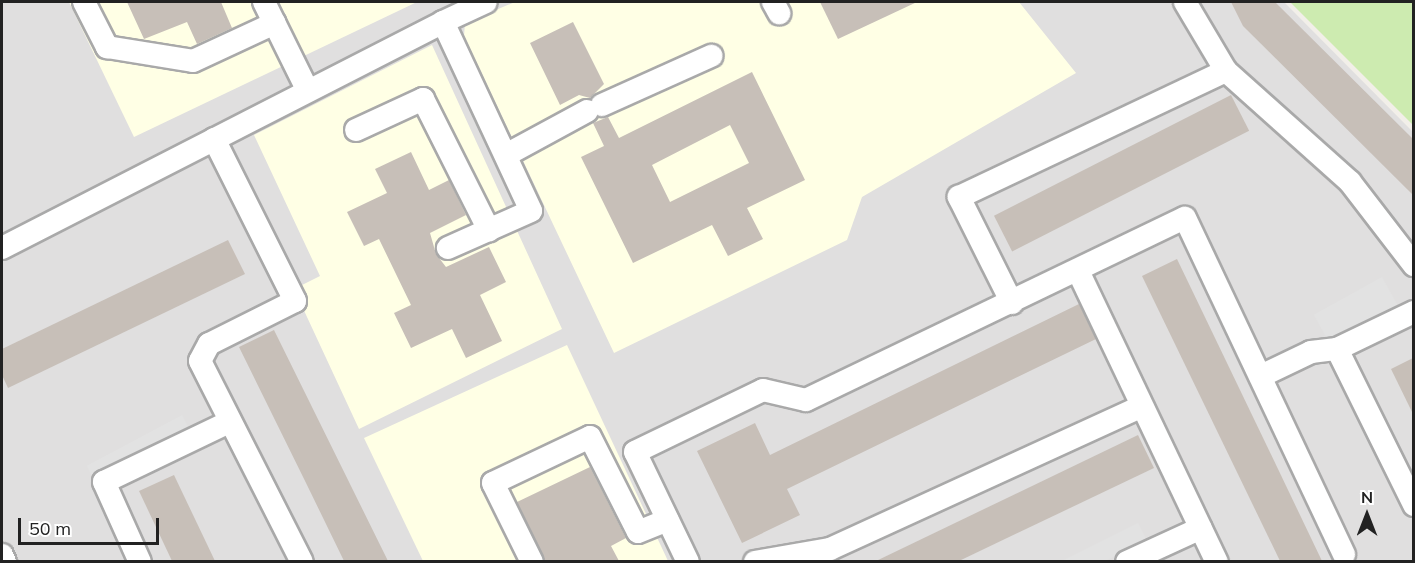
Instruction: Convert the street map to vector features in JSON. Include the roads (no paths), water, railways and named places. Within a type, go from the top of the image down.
[{"type":"lane","points":[[84,2],[108,47],[193,61],[275,23]]},
{"type":"lane","points":[[264,2],[308,91]]},
{"type":"lane","points":[[2,248],[308,91],[448,13],[486,2]]},
{"type":"lane","points":[[1185,2],[1226,71],[1350,182],[1413,265]]},
{"type":"lane","points":[[448,13],[531,211],[448,248]]},
{"type":"lane","points":[[506,155],[595,108],[711,56]]},
{"type":"lane","points":[[1012,303],[959,197],[1226,71]]},
{"type":"lane","points":[[356,130],[423,99],[489,230]]},
{"type":"lane","points":[[214,139],[295,301],[209,344],[200,362],[302,561]]},
{"type":"lane","points":[[688,561],[635,452],[764,390],[806,400],[1185,218],[1344,554]]},
{"type":"lane","points":[[1078,271],[1217,561]]},
{"type":"lane","points":[[1261,376],[1311,352],[1337,348],[1413,312]]},
{"type":"lane","points":[[1337,348],[1413,505]]},
{"type":"lane","points":[[754,561],[830,549],[1142,406]]},
{"type":"lane","points":[[140,561],[104,482],[229,422]]},
{"type":"lane","points":[[532,561],[493,483],[591,437],[638,532],[668,520]]},
{"type":"lane","points":[[1127,561],[1201,528]]},
{"type":"lane","points":[[2,555],[5,561]]}]
